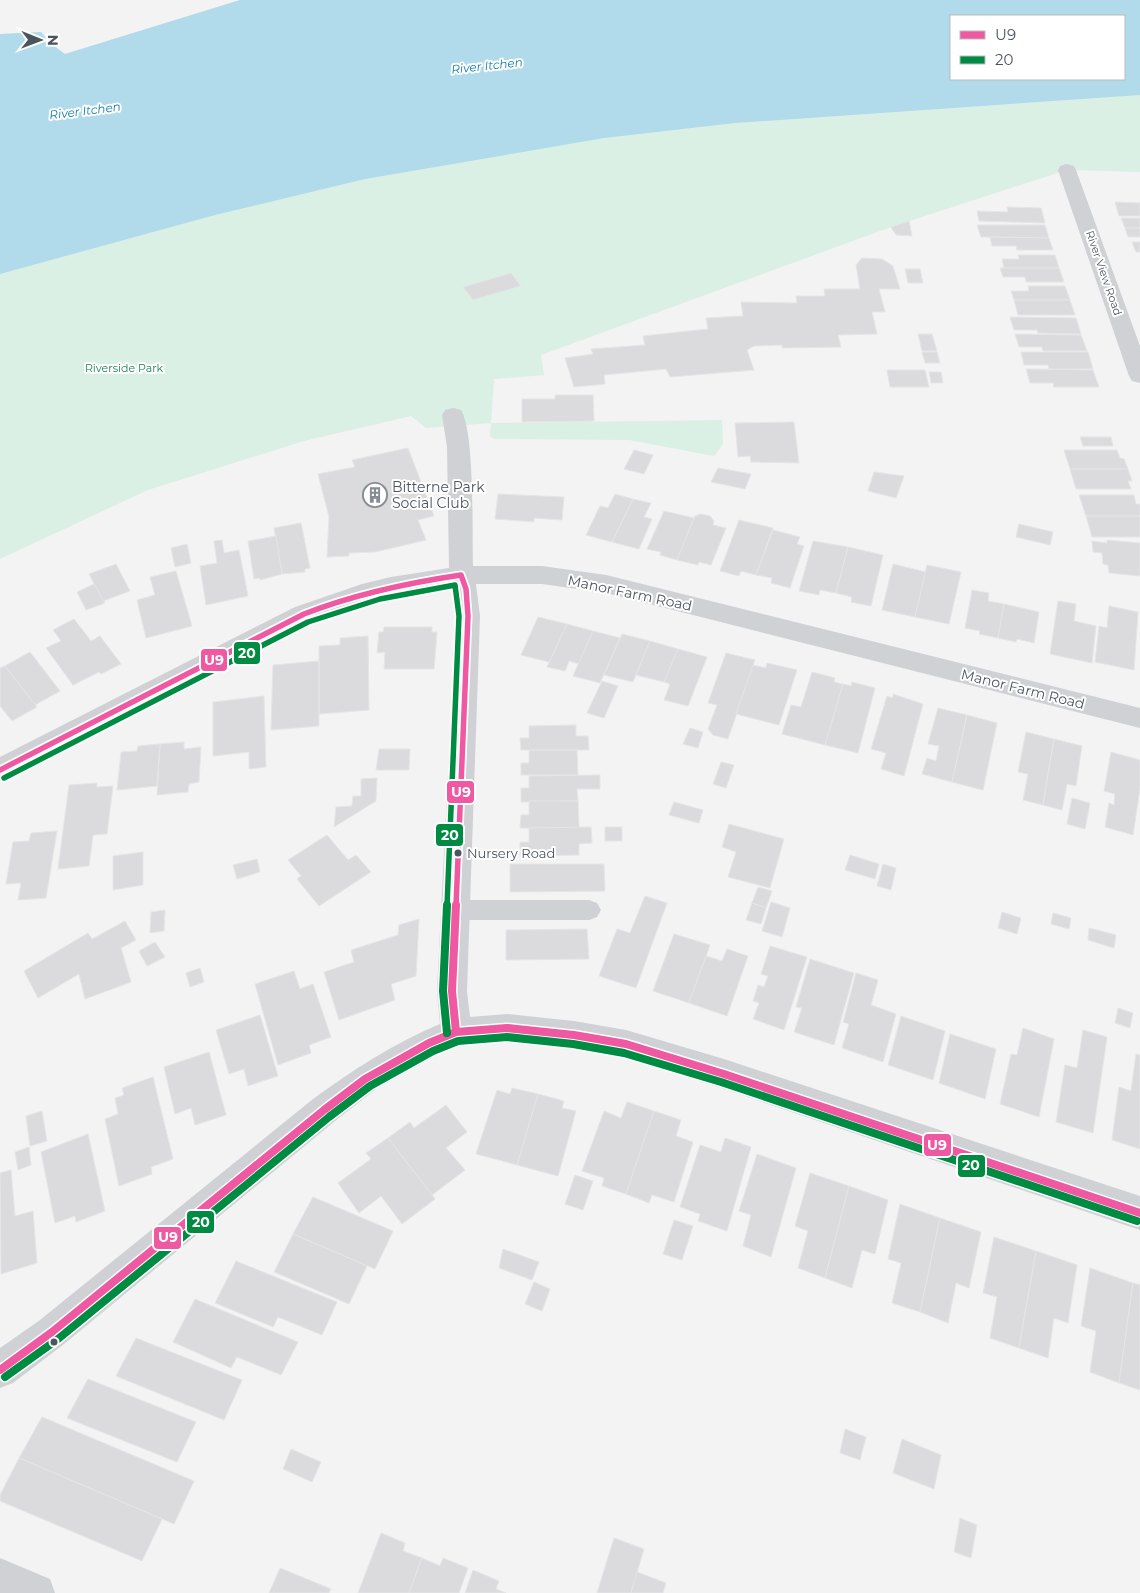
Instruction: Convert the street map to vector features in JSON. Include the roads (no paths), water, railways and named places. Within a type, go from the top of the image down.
[{"type":"street","name":"River View Road","points":[[1068,170],[1140,376]]},
{"type":"street","points":[[453,415],[458,447],[462,575],[466,589],[467,624],[452,991],[456,1032]]},
{"type":"street","name":"Manor Farm Road","points":[[0,770],[304,614],[334,601],[397,584],[462,575],[543,575],[606,584],[1140,718]]},
{"type":"street","points":[[0,1370],[52,1332],[331,1104],[365,1079],[429,1043],[456,1032],[507,1028],[574,1034],[626,1044],[733,1077],[1140,1213]]},
{"type":"street","points":[[0,1577],[36,1593]]},
{"type":"lane","points":[[456,910],[589,910]]},
{"type":"water","name":"River Itchen","points":[[240,0],[1140,0],[1140,95],[735,123],[604,138],[365,179],[215,215],[0,274],[0,34],[41,32],[50,43],[65,54]]},
{"type":"place","name":"Bitterne Park Social Club","points":[[375,495]]},
{"type":"place","name":"Nursery Road","points":[[458,853]]},
{"type":"park label","name":"Riverside Park","points":[[124,368]]}]
